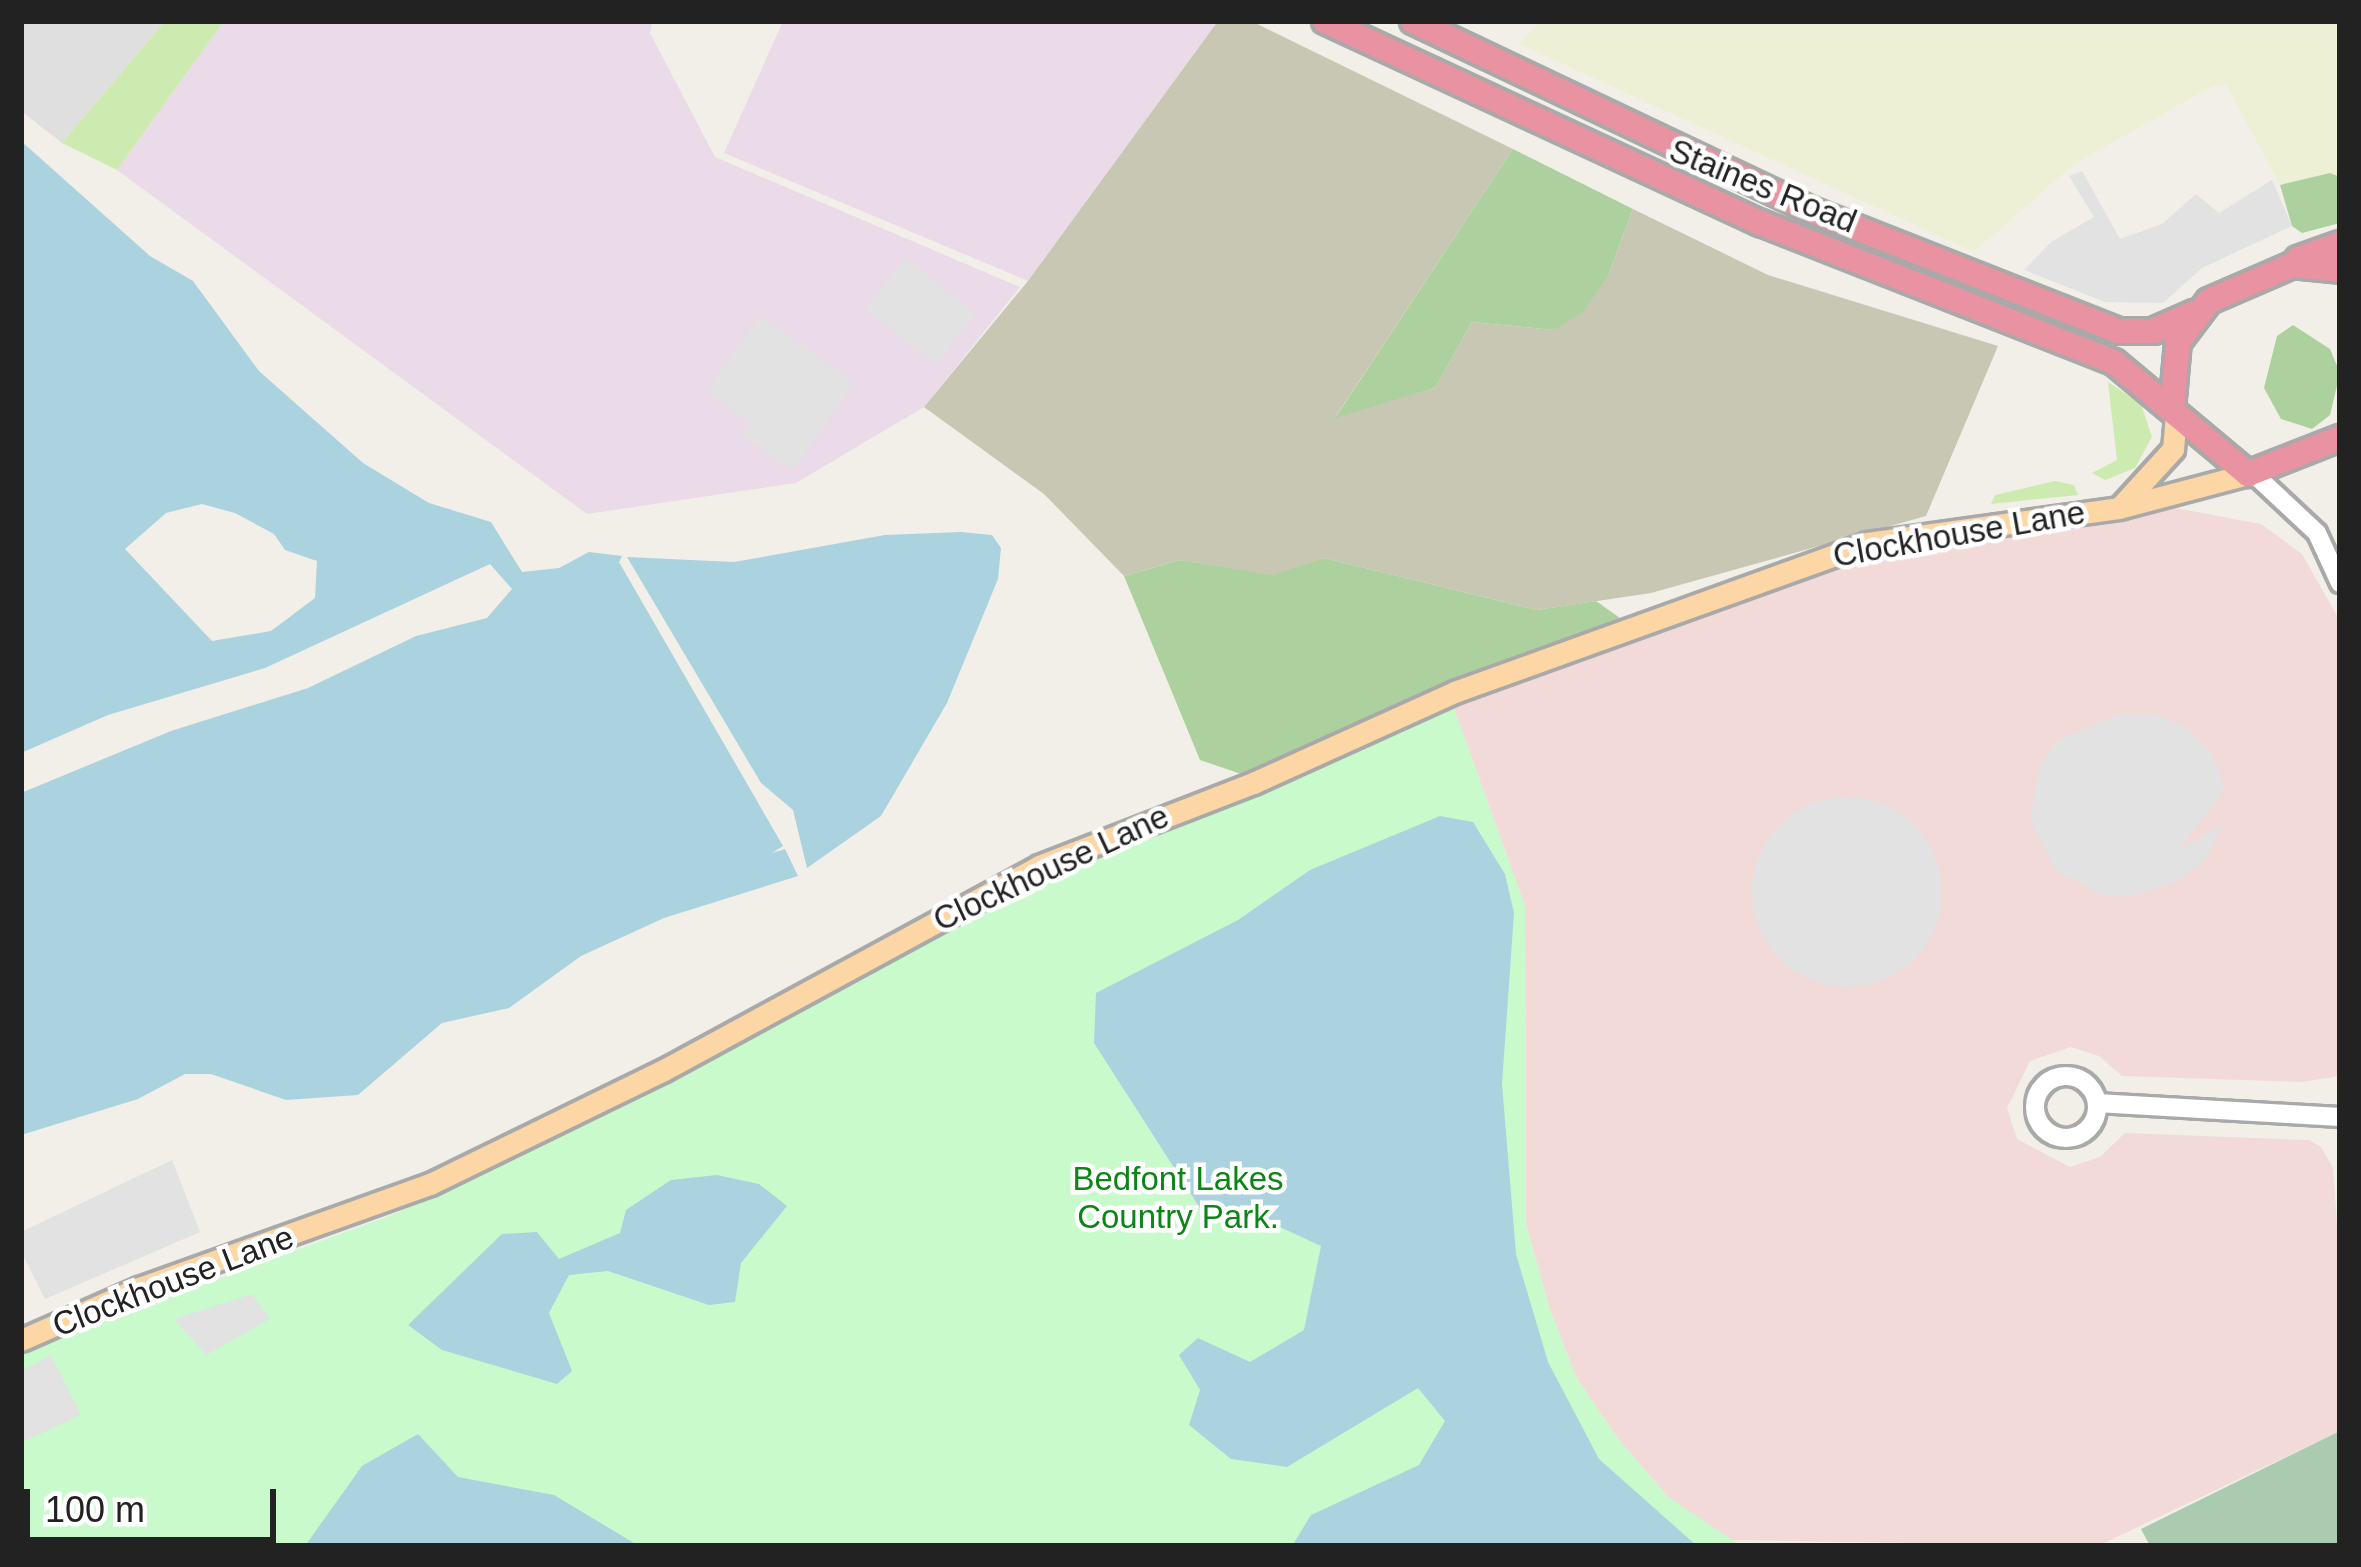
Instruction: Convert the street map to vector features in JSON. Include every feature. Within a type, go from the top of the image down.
[{"type":"highway","name":"Staines Road","points":[[1325,21],[1722,206],[2114,362],[2251,474]]},
{"type":"highway","name":"Staines Road","points":[[1413,21],[1811,210],[2117,331],[2153,331],[2194,313],[2227,288],[2292,265],[2305,252],[2340,244]]},
{"type":"highway","points":[[2292,265],[2340,270]]},
{"type":"highway","points":[[2174,412],[2175,357],[2194,313]]},
{"type":"highway","points":[[2251,474],[2340,438]]},
{"type":"main road","name":"Clockhouse Lane","points":[[2120,508],[2173,449],[2174,412]]},
{"type":"main road","name":"Clockhouse Lane","points":[[21,1340],[139,1288],[430,1184],[662,1071],[1039,866],[1253,783],[1456,691],[1867,543],[2120,508],[2251,474]]},
{"type":"street","points":[[2251,474],[2317,533],[2340,583]]},
{"type":"street","points":[[2097,1103],[2340,1118]]},
{"type":"shaded area","points":[[21,21],[165,21],[62,143],[21,111]]},
{"type":"shaded area","points":[[224,21],[653,21],[650,33],[715,157],[1020,287],[924,407],[796,483],[587,514],[117,170]]},
{"type":"shaded area","points":[[783,21],[1218,21],[1028,281],[724,153]]},
{"type":"shaded area","points":[[1218,21],[1251,21],[1513,149],[1336,416],[1435,388],[1472,322],[1554,330],[1608,276],[1633,209],[1768,275],[1998,346],[1926,516],[1651,593],[1537,610],[1324,558],[1273,576],[1180,560],[1124,576],[1044,494],[924,407],[1028,281]]},
{"type":"shaded area","points":[[1541,21],[2340,21],[2340,177],[2280,185],[2227,86],[2213,86],[2074,164],[1974,252],[1519,44]]},
{"type":"shaded area","points":[[2082,171],[2120,239],[2162,224],[2196,194],[2219,213],[2272,180],[2292,226],[2202,268],[2163,303],[2105,302],[2024,270],[2051,242],[2094,217],[2069,176]]},
{"type":"shaded area","points":[[905,258],[976,313],[936,365],[865,309]]},
{"type":"shaded area","points":[[760,316],[854,383],[793,470],[742,435],[750,422],[707,391]]},
{"type":"shaded area","points":[[2133,500],[2261,524],[2302,554],[2340,621],[2340,1076],[2301,1082],[2122,1076],[2099,1056],[2071,1047],[2030,1061],[2007,1108],[2017,1139],[2070,1167],[2100,1157],[2125,1133],[2309,1140],[2321,1147],[2333,1168],[2340,1265],[2340,1431],[2098,1546],[1726,1540],[1668,1497],[1618,1439],[1576,1377],[1549,1307],[1526,1224],[1525,906],[1453,706],[1811,550],[1923,526]]},
{"type":"shaded area","points":[[2121,713],[2156,714],[2189,729],[2213,755],[2225,789],[2178,851],[2223,824],[2208,856],[2182,880],[2133,896],[2105,896],[2055,870],[2030,819],[2040,764],[2057,741]]},
{"type":"shaded area","points":[[1847,797],[1883,805],[1914,825],[1934,856],[1942,892],[1934,928],[1914,959],[1883,979],[1847,987],[1811,979],[1780,959],[1760,928],[1752,892],[1760,856],[1780,825],[1811,805]]},
{"type":"shaded area","points":[[172,1160],[200,1232],[45,1299],[21,1251],[21,1232]]},
{"type":"shaded area","points":[[252,1294],[270,1319],[206,1355],[174,1319]]},
{"type":"shaded area","points":[[51,1355],[81,1415],[21,1443],[21,1371]]},
{"type":"green space","points":[[165,21],[224,21],[117,170],[62,143]]},
{"type":"green space","points":[[1513,149],[1633,209],[1608,276],[1583,312],[1554,330],[1472,322],[1435,388],[1335,418]]},
{"type":"green space","points":[[2330,173],[2340,177],[2340,223],[2302,233],[2292,226],[2280,185]]},
{"type":"green space","points":[[2293,325],[2330,349],[2340,373],[2330,415],[2312,429],[2281,419],[2264,388],[2277,336]]},
{"type":"green space","points":[[2108,382],[2141,404],[2152,437],[2135,468],[2105,480],[2092,473],[2117,460]]},
{"type":"green space","points":[[2055,481],[2074,485],[2078,495],[1991,504],[1995,495]]},
{"type":"green space","points":[[1324,558],[1537,610],[1596,601],[1620,618],[1244,775],[1200,760],[1124,576],[1180,560],[1273,575]]},
{"type":"green space","name":"Bedfont Lakes Country Park.","points":[[1453,706],[1525,906],[1526,1224],[1549,1307],[1576,1377],[1618,1439],[1668,1497],[1741,1546],[21,1546],[21,1352],[397,1213],[658,1088],[1048,877]]},
{"type":"green space","points":[[2340,1431],[2340,1546],[2150,1546],[2141,1529]]},
{"type":"water","points":[[21,141],[150,256],[193,281],[259,371],[363,463],[429,503],[491,522],[522,572],[559,568],[589,552],[622,556],[619,562],[783,846],[772,853],[785,849],[798,876],[664,918],[581,956],[509,1008],[442,1023],[358,1095],[286,1100],[211,1074],[185,1074],[138,1099],[21,1135],[21,793],[171,731],[308,688],[416,636],[487,618],[512,589],[490,564],[265,668],[108,715],[21,753]],"holes":[[[202,504],[235,513],[274,534],[285,550],[317,561],[315,598],[271,631],[212,641],[125,549],[166,513]]]},
{"type":"water","points":[[885,535],[992,535],[1001,548],[998,579],[947,703],[881,816],[807,868],[793,810],[761,783],[627,557],[734,562]]},
{"type":"water","points":[[1440,816],[1473,822],[1505,874],[1514,913],[1502,1084],[1516,1254],[1548,1362],[1599,1459],[1697,1546],[1292,1546],[1311,1515],[1419,1465],[1445,1421],[1418,1388],[1287,1467],[1231,1459],[1189,1425],[1200,1390],[1179,1355],[1198,1338],[1250,1362],[1304,1330],[1321,1246],[1260,1218],[1207,1219],[1094,1043],[1096,993],[1238,920],[1310,870]]},
{"type":"water","points":[[717,1175],[759,1184],[787,1206],[741,1263],[735,1302],[709,1305],[608,1271],[569,1275],[549,1313],[572,1371],[557,1384],[442,1350],[408,1325],[502,1234],[537,1232],[559,1259],[620,1233],[626,1210],[671,1180]]},
{"type":"water","points":[[418,1434],[458,1477],[554,1495],[639,1546],[305,1546],[362,1466]]}]
